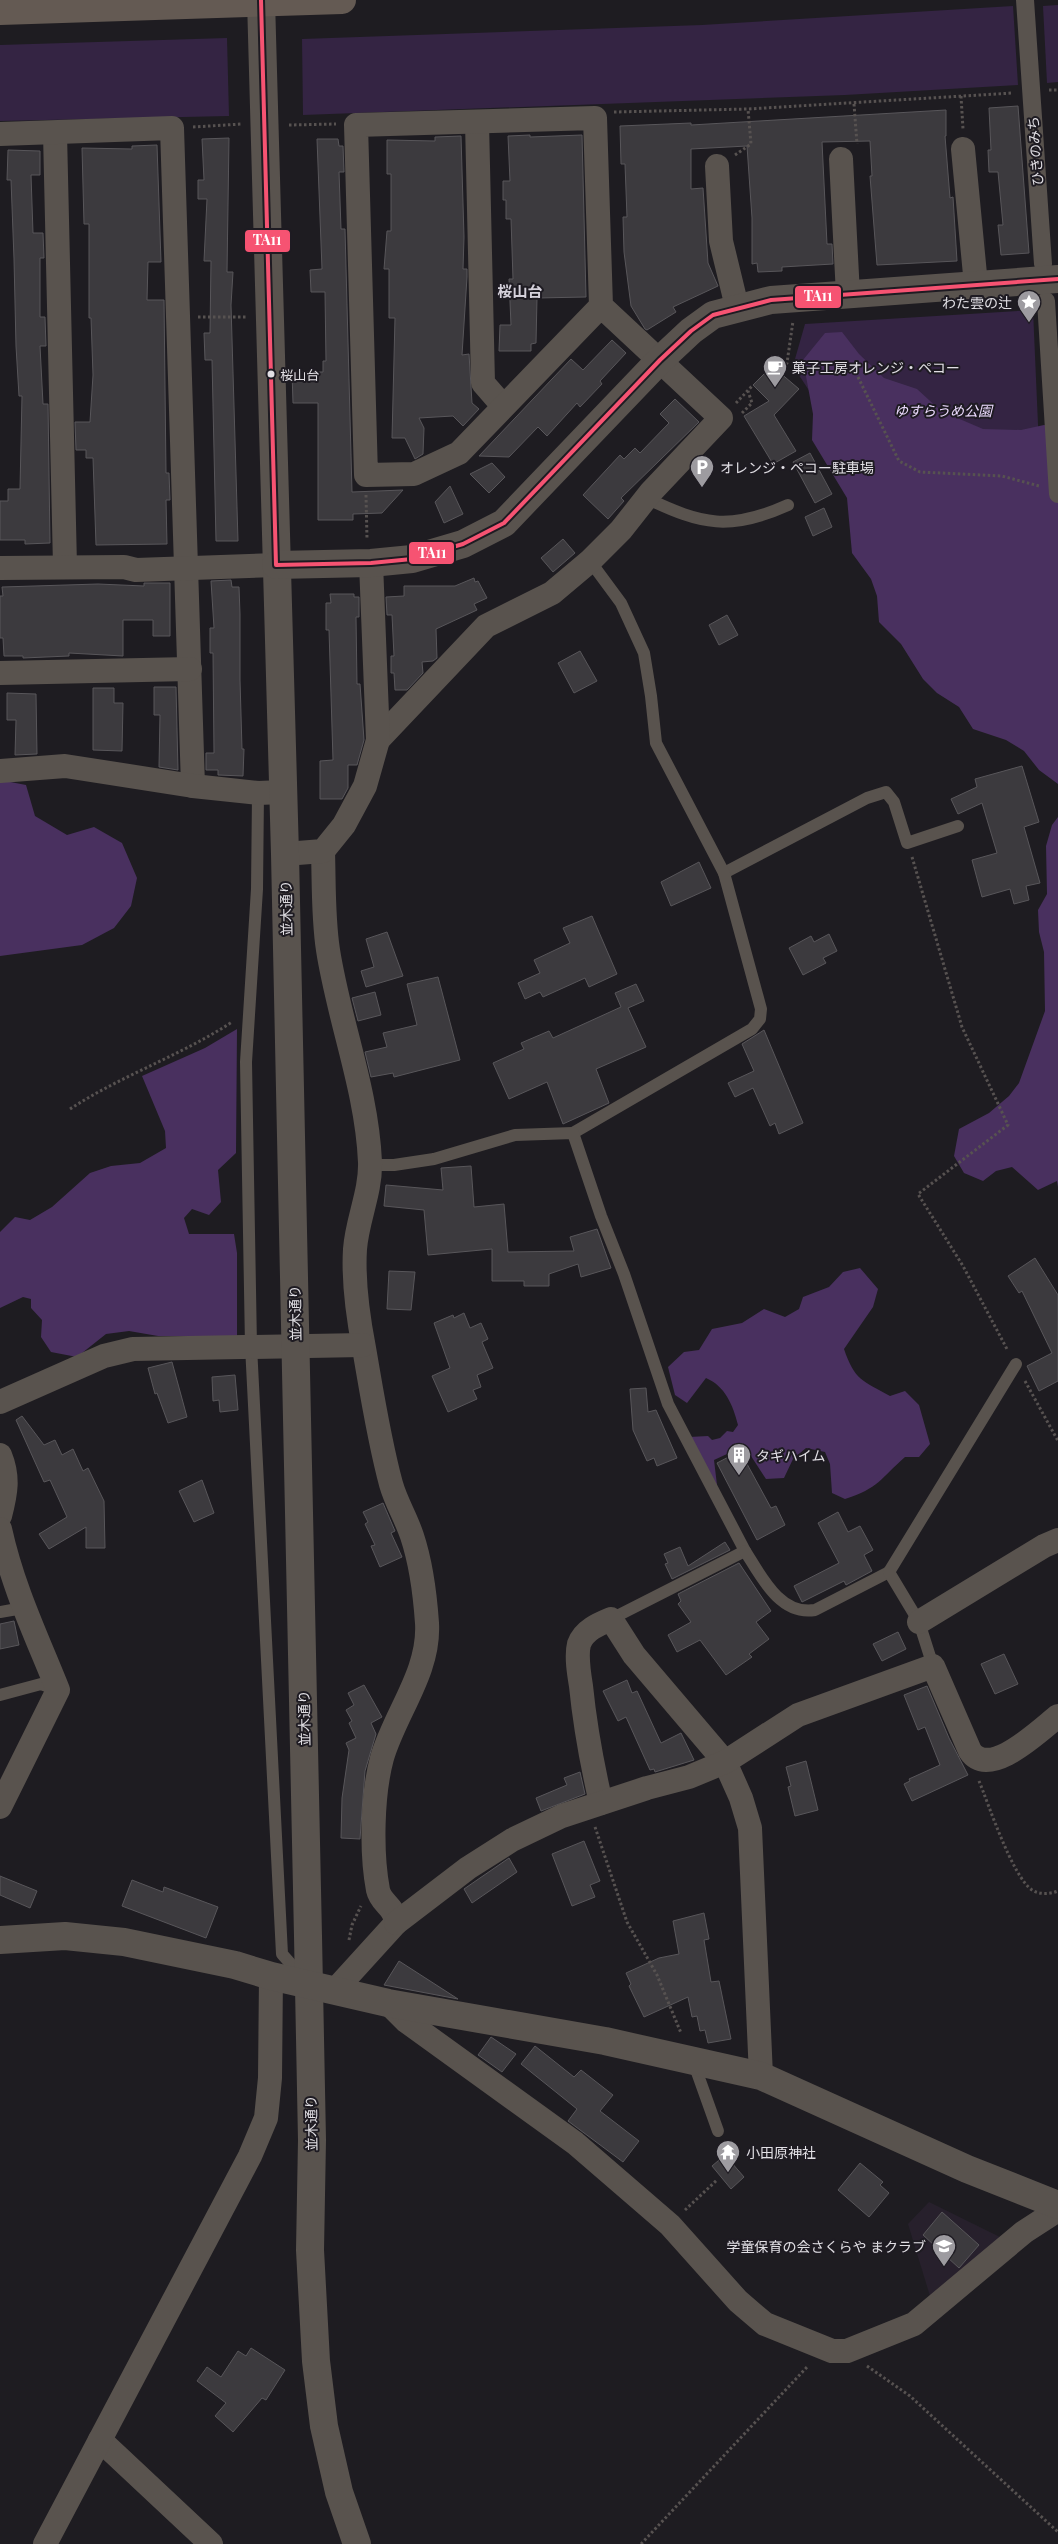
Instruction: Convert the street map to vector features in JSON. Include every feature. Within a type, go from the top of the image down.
[{"type":"highway","points":[[0,11],[342,0]]},
{"type":"street","name":"並木通り","points":[[261,0],[276,565],[270,792],[285,854],[312,2140],[310,2250],[316,2361],[324,2426],[339,2492],[358,2544]]},
{"type":"street","name":"ひきのみち","points":[[1025,0],[1031,92],[1049,281],[1057,493]]},
{"type":"street","points":[[378,740],[486,626],[552,593],[590,561],[621,530],[646,498],[721,418],[601,306],[595,118],[356,125],[366,475],[414,474],[459,453],[601,306]]},
{"type":"street","points":[[477,122],[483,383],[503,406]]},
{"type":"street","points":[[0,134],[172,128],[193,786]]},
{"type":"street","points":[[55,133],[65,566]]},
{"type":"street","points":[[963,149],[976,285]]},
{"type":"street","points":[[841,159],[848,295]]},
{"type":"street","points":[[717,166],[721,241],[738,307]]},
{"type":"street","points":[[0,568],[65,566],[124,567],[136,570],[276,565],[369,553],[412,559],[454,546],[504,524],[660,360],[691,331],[713,316],[738,307],[771,300],[1049,281]]},
{"type":"street","points":[[369,553],[378,740],[365,786],[344,824],[322,851],[328,949],[366,1117],[370,1165],[366,1201],[355,1247],[356,1285],[363,1345],[392,1488],[412,1538],[423,1582],[427,1626],[421,1670],[400,1712],[382,1759],[376,1794],[375,1823],[379,1895],[396,1913],[396,1923]]},
{"type":"street","points":[[0,673],[190,669]]},
{"type":"street","points":[[0,771],[65,766],[193,786],[270,792]]},
{"type":"street","points":[[285,854],[322,851]]},
{"type":"street","points":[[0,1402],[104,1356],[133,1349],[363,1345]]},
{"type":"street","points":[[0,1457],[6,1468],[7,1490],[0,1516]]},
{"type":"street","points":[[0,1528],[6,1556],[23,1608],[58,1690],[0,1807]]},
{"type":"street","points":[[919,1622],[1044,1546],[1058,1540]]},
{"type":"street","points":[[594,1805],[579,1673],[579,1645],[584,1635],[593,1627],[611,1619],[634,1655],[725,1762],[741,1798],[750,1828],[754,1889],[760,2076]]},
{"type":"street","points":[[336,1990],[396,1923],[468,1868],[512,1840],[594,1805],[689,1777],[725,1762],[798,1715],[933,1666],[970,1751],[975,1758],[981,1761],[1002,1758],[1058,1716]]},
{"type":"street","points":[[0,1940],[65,1936],[124,1942],[236,1965],[271,1976],[388,2003],[692,2059],[760,2076],[967,2169],[1058,2205]]},
{"type":"street","points":[[45,2544],[250,2156],[266,2118],[270,2078],[271,1976]]},
{"type":"street","points":[[388,2003],[406,2021],[582,2150],[670,2225],[738,2301],[765,2324],[839,2351],[914,2324],[1024,2232],[1058,2210]]},
{"type":"street","points":[[100,2440],[211,2544]]},
{"type":"lane","points":[[646,498],[675,512],[706,521],[734,523],[761,517],[788,505]]},
{"type":"lane","points":[[370,1165],[394,1165],[434,1159],[515,1134],[573,1133],[744,1034],[752,1029],[760,1019],[761,1009],[724,873],[656,743],[652,696],[644,654],[621,603],[590,561]]},
{"type":"lane","points":[[270,792],[257,889],[246,1062],[251,1346],[282,1954],[309,1984]]},
{"type":"lane","points":[[724,873],[868,798],[886,792],[894,802],[907,843],[958,826]]},
{"type":"lane","points":[[573,1133],[668,1404],[745,1551],[770,1588],[781,1600],[794,1609],[804,1612],[815,1610],[889,1572],[1016,1364]]},
{"type":"lane","points":[[611,1619],[745,1551]]},
{"type":"lane","points":[[889,1572],[919,1622],[933,1666]]},
{"type":"lane","points":[[0,1612],[23,1608]]},
{"type":"lane","points":[[0,1695],[41,1684],[58,1690]]},
{"type":"lane","points":[[692,2059],[718,2131]]},
{"type":"path","points":[[595,118],[608,112],[748,109],[854,104],[1058,90]]},
{"type":"path","points":[[961,96],[963,149]]},
{"type":"path","points":[[841,159],[858,148],[854,104]]},
{"type":"path","points":[[717,166],[751,144],[748,109]]},
{"type":"path","points":[[172,128],[242,124]]},
{"type":"path","points":[[289,125],[356,125]]},
{"type":"path","points":[[178,316],[248,317]]},
{"type":"path","points":[[779,372],[787,363],[793,318]]},
{"type":"path","points":[[858,377],[899,461],[920,472],[1002,476],[1057,493]]},
{"type":"path","points":[[745,394],[753,385]]},
{"type":"path","points":[[366,475],[369,553]]},
{"type":"path","points":[[907,843],[962,1028],[1008,1125],[918,1194],[963,1266],[1058,1441]]},
{"type":"path","points":[[70,1110],[96,1092],[214,1034],[249,1010]]},
{"type":"path","points":[[981,1761],[978,1776],[1010,1856],[1028,1886],[1034,1891],[1049,1894],[1058,1891]]},
{"type":"path","points":[[594,1805],[627,1922],[657,1975],[670,2007]]},
{"type":"path","points":[[349,1942],[352,1925],[364,1899],[378,1888]]},
{"type":"path","points":[[687,2208],[718,2180]]},
{"type":"path","points":[[642,2544],[806,2367],[839,2351],[910,2396],[1058,2532]]},
{"type":"shaded area","points":[[842,332],[859,354],[884,378],[917,389],[941,411],[983,429],[1021,430],[1044,425],[1058,428],[1058,784],[1039,770],[1024,751],[1006,740],[973,729],[959,707],[937,693],[923,679],[901,644],[879,622],[877,596],[871,579],[852,553],[847,498],[812,440],[813,414],[803,360],[825,333]]},
{"type":"shaded area","points":[[0,780],[26,785],[35,816],[67,835],[94,827],[122,843],[137,878],[131,906],[114,928],[82,945],[0,956]]},
{"type":"shaded area","points":[[1058,817],[1058,1187],[1057,1181],[1038,1190],[1012,1167],[996,1171],[983,1181],[964,1173],[954,1156],[959,1129],[989,1113],[1009,1096],[1019,1083],[1045,1011],[1044,952],[1039,932],[1038,910],[1047,894],[1046,846],[1052,825]]},
{"type":"shaded area","points":[[237,1029],[236,1153],[218,1170],[221,1202],[209,1215],[192,1209],[184,1218],[189,1234],[234,1234],[237,1253],[237,1336],[158,1336],[129,1331],[106,1334],[77,1357],[51,1352],[41,1337],[42,1320],[31,1308],[31,1299],[23,1297],[0,1308],[0,1232],[15,1217],[30,1220],[52,1207],[90,1173],[111,1166],[140,1163],[166,1148],[165,1131],[142,1076],[205,1048]]},
{"type":"shaded area","points":[[860,1268],[878,1289],[873,1307],[844,1349],[848,1360],[856,1374],[866,1383],[890,1396],[905,1391],[919,1405],[930,1444],[919,1457],[905,1457],[872,1487],[845,1499],[832,1493],[830,1464],[825,1452],[806,1448],[793,1459],[784,1478],[766,1479],[749,1453],[733,1444],[727,1454],[714,1460],[717,1485],[714,1486],[689,1437],[708,1436],[712,1440],[720,1438],[727,1431],[733,1432],[738,1425],[734,1410],[723,1391],[713,1381],[706,1378],[687,1403],[675,1395],[668,1367],[684,1352],[699,1350],[712,1329],[742,1323],[764,1309],[785,1317],[799,1309],[803,1297],[829,1287],[843,1272]]},
{"type":"shaded area","name":"学童保育の会さくらや まクラブ","points":[[929,2202],[1002,2238],[930,2296],[908,2224]]},
{"type":"green space","points":[[1058,5],[1058,82],[1047,83],[1043,6]]},
{"type":"green space","points":[[1013,6],[1018,85],[845,95],[303,115],[302,39],[702,25]]},
{"type":"green space","points":[[227,38],[229,116],[0,121],[0,45]]},
{"type":"green space","name":"ゆすらうめ公園","points":[[1033,310],[1040,470],[825,415],[793,366],[805,324]]},
{"type":"building","points":[[1018,106],[1029,253],[1001,255],[998,225],[1003,225],[998,172],[989,172],[988,150],[991,150],[989,108]]},
{"type":"building","points":[[946,110],[945,136],[950,198],[953,197],[957,261],[877,265],[870,176],[872,176],[870,141],[822,142],[827,244],[832,244],[833,264],[782,267],[782,271],[758,272],[757,263],[752,264],[752,218],[747,146],[691,149],[691,189],[703,188],[708,263],[718,286],[673,307],[676,312],[647,330],[645,329],[631,306],[624,252],[623,217],[627,217],[625,164],[621,164],[620,126],[691,123],[691,125]]},
{"type":"building","points":[[530,135],[530,137],[582,135],[586,297],[537,298],[536,343],[531,344],[531,351],[499,351],[500,325],[511,325],[509,279],[513,279],[511,219],[506,219],[506,200],[503,200],[503,181],[510,181],[508,136]]},
{"type":"building","points":[[461,136],[463,269],[467,269],[462,355],[469,354],[472,403],[479,409],[463,426],[453,416],[419,418],[424,428],[423,454],[415,459],[405,438],[392,438],[395,318],[389,318],[389,269],[384,269],[387,231],[391,231],[391,174],[387,174],[387,140],[435,141],[435,137]]},
{"type":"building","points":[[229,138],[227,272],[233,272],[231,305],[238,541],[216,541],[212,360],[205,360],[204,333],[210,333],[211,261],[204,261],[207,199],[198,199],[198,180],[204,180],[202,139]]},
{"type":"building","points":[[317,139],[338,139],[339,146],[343,146],[344,172],[339,172],[341,229],[345,229],[352,492],[403,490],[382,513],[353,514],[353,520],[318,520],[318,403],[293,403],[292,372],[323,372],[323,361],[326,361],[325,292],[311,292],[310,270],[322,269]]},
{"type":"building","points":[[157,145],[161,262],[148,262],[147,300],[164,300],[166,473],[169,473],[170,500],[166,500],[167,544],[96,545],[93,458],[86,458],[86,450],[76,450],[75,422],[90,422],[93,375],[91,318],[89,318],[89,224],[84,224],[82,148],[132,149],[132,146]]},
{"type":"building","points":[[8,150],[40,151],[40,175],[31,175],[33,233],[43,233],[44,258],[40,258],[40,317],[45,317],[46,346],[40,346],[43,404],[48,404],[50,543],[25,544],[25,540],[0,540],[0,501],[8,501],[8,489],[20,489],[22,396],[19,396],[16,346],[11,180],[7,180]]},
{"type":"building","points":[[612,340],[626,353],[600,381],[602,384],[580,407],[577,403],[547,436],[538,427],[509,457],[479,456],[571,359],[583,370]]},
{"type":"building","points":[[772,366],[799,389],[774,415],[796,451],[773,464],[744,416],[769,401],[753,385]]},
{"type":"building","points":[[675,399],[699,422],[621,498],[624,501],[608,519],[583,495],[620,455],[624,459],[635,448],[640,453],[669,423],[660,414]]},
{"type":"building","points":[[810,453],[832,494],[815,503],[793,462]]},
{"type":"building","points":[[492,463],[505,477],[489,493],[470,474]]},
{"type":"building","points":[[450,486],[463,514],[444,523],[435,502]]},
{"type":"building","points":[[824,508],[832,527],[813,536],[805,517]]},
{"type":"building","points":[[563,539],[575,553],[553,572],[541,558]]},
{"type":"building","points":[[474,578],[475,582],[478,581],[487,598],[474,604],[477,610],[436,629],[437,658],[433,661],[422,662],[423,673],[407,690],[395,690],[394,673],[391,673],[391,656],[394,656],[392,615],[387,615],[386,597],[404,596],[404,586],[455,586]]},
{"type":"building","points":[[231,580],[232,587],[239,587],[242,749],[244,749],[243,776],[218,775],[218,770],[206,770],[206,753],[214,753],[213,653],[210,653],[210,628],[214,628],[211,581]]},
{"type":"building","points":[[144,583],[170,583],[170,636],[153,636],[153,620],[123,620],[123,656],[69,653],[69,656],[23,658],[23,656],[4,656],[3,638],[0,638],[0,596],[3,596],[2,587],[98,584],[144,586]]},
{"type":"building","points":[[330,594],[354,594],[354,597],[359,597],[359,617],[356,617],[357,684],[360,684],[364,740],[357,765],[348,765],[348,788],[342,799],[320,799],[320,761],[333,760],[329,630],[326,630],[326,603],[331,603]]},
{"type":"building","points":[[727,615],[738,635],[719,645],[709,625]]},
{"type":"building","points":[[580,651],[597,681],[574,693],[558,663]]},
{"type":"building","points":[[154,687],[176,687],[178,770],[159,767],[160,715],[154,715]]},
{"type":"building","points":[[93,688],[114,688],[114,703],[123,703],[122,751],[93,750]]},
{"type":"building","points":[[7,693],[36,694],[37,754],[15,755],[16,720],[7,720]]},
{"type":"building","points":[[1022,766],[1039,822],[1024,827],[1040,883],[1026,886],[1029,900],[1014,904],[1010,889],[982,897],[972,860],[997,853],[982,803],[958,814],[951,799],[977,787],[975,779]]},
{"type":"building","points":[[699,862],[711,888],[671,906],[661,882]]},
{"type":"building","points":[[592,916],[617,974],[589,987],[585,978],[543,997],[540,992],[525,999],[518,983],[540,973],[534,960],[570,943],[563,928]]},
{"type":"building","points":[[387,932],[403,976],[366,987],[361,971],[374,967],[366,939]]},
{"type":"building","points":[[829,934],[837,951],[823,958],[826,963],[803,975],[789,948],[811,936],[814,942]]},
{"type":"building","points":[[438,977],[460,1060],[394,1077],[393,1073],[371,1077],[365,1052],[387,1047],[383,1033],[417,1025],[407,984]]},
{"type":"building","points":[[636,984],[644,1001],[628,1008],[646,1047],[596,1069],[609,1103],[563,1124],[547,1082],[509,1099],[493,1063],[524,1049],[521,1043],[549,1031],[553,1038],[621,1007],[615,993]]},
{"type":"building","points":[[375,992],[381,1015],[358,1021],[352,998]]},
{"type":"building","points":[[764,1030],[803,1123],[779,1134],[775,1123],[770,1126],[753,1088],[735,1097],[728,1083],[754,1071],[742,1044]]},
{"type":"building","points":[[471,1166],[474,1207],[504,1204],[508,1252],[574,1251],[570,1237],[597,1229],[611,1268],[581,1277],[578,1264],[549,1274],[549,1286],[524,1286],[524,1281],[492,1281],[492,1249],[428,1255],[424,1210],[384,1206],[386,1185],[443,1190],[441,1168]]},
{"type":"building","points":[[1035,1258],[1058,1295],[1058,1381],[1039,1391],[1027,1366],[1052,1353],[1022,1291],[1019,1293],[1008,1276]]},
{"type":"building","points":[[389,1271],[415,1272],[411,1310],[387,1309]]},
{"type":"building","points":[[464,1313],[470,1328],[481,1323],[488,1339],[482,1342],[493,1368],[477,1375],[481,1387],[473,1390],[477,1399],[448,1412],[432,1376],[450,1368],[434,1323],[453,1315],[454,1318]]},
{"type":"building","points":[[172,1362],[187,1417],[168,1423],[157,1393],[155,1394],[148,1368]]},
{"type":"building","points":[[235,1375],[238,1410],[220,1412],[219,1400],[213,1401],[212,1377]]},
{"type":"building","points":[[646,1388],[648,1412],[656,1410],[677,1458],[657,1466],[654,1458],[647,1461],[633,1430],[630,1389]]},
{"type":"building","points":[[22,1416],[44,1445],[55,1440],[62,1455],[73,1449],[83,1471],[88,1468],[104,1501],[105,1548],[86,1548],[86,1527],[49,1549],[39,1534],[67,1517],[50,1480],[44,1482],[16,1420]]},
{"type":"building","points":[[740,1451],[771,1508],[776,1506],[785,1525],[757,1540],[717,1463]]},
{"type":"building","points":[[202,1480],[214,1513],[194,1522],[179,1491]]},
{"type":"building","points":[[383,1503],[395,1531],[391,1533],[402,1557],[380,1567],[371,1546],[375,1545],[365,1524],[368,1522],[363,1512]]},
{"type":"building","points":[[838,1512],[848,1532],[860,1526],[873,1550],[864,1555],[872,1571],[846,1585],[844,1581],[802,1602],[794,1586],[839,1563],[818,1523]]},
{"type":"building","points":[[725,1542],[730,1550],[672,1579],[665,1564],[668,1563],[664,1554],[680,1547],[688,1566]]},
{"type":"building","points":[[739,1563],[771,1611],[756,1622],[769,1639],[749,1654],[752,1657],[726,1675],[700,1640],[677,1652],[668,1635],[691,1622],[678,1604],[681,1601],[678,1594]]},
{"type":"building","points":[[14,1621],[19,1645],[0,1649],[0,1624]]},
{"type":"building","points":[[898,1632],[906,1649],[882,1661],[873,1644]]},
{"type":"building","points":[[1004,1654],[1018,1684],[995,1694],[981,1664]]},
{"type":"building","points":[[627,1680],[632,1693],[637,1691],[661,1743],[681,1733],[694,1760],[655,1772],[654,1769],[650,1770],[626,1717],[618,1721],[603,1691]]},
{"type":"building","points":[[364,1685],[382,1717],[371,1723],[376,1734],[365,1771],[360,1839],[341,1838],[342,1798],[349,1750],[346,1743],[356,1738],[349,1723],[352,1721],[346,1710],[354,1705],[348,1693]]},
{"type":"building","points":[[927,1686],[949,1738],[968,1775],[912,1801],[904,1784],[910,1781],[909,1779],[940,1765],[925,1727],[918,1730],[904,1695]]},
{"type":"building","points":[[806,1761],[818,1810],[795,1816],[788,1787],[791,1786],[786,1767]]},
{"type":"building","points":[[580,1772],[585,1794],[541,1811],[536,1798],[567,1785],[564,1778]]},
{"type":"building","points":[[584,1841],[600,1881],[590,1885],[595,1897],[572,1906],[552,1854]]},
{"type":"building","points":[[509,1858],[517,1872],[472,1903],[464,1889]]},
{"type":"building","points":[[0,1876],[37,1891],[30,1908],[0,1895]]},
{"type":"building","points":[[132,1880],[163,1892],[164,1887],[218,1907],[206,1938],[122,1906]]},
{"type":"building","points":[[704,1913],[709,1939],[704,1940],[711,1982],[719,1981],[731,2039],[708,2043],[705,2030],[700,2031],[697,2016],[692,2017],[688,1997],[644,2017],[629,1986],[631,1984],[626,1973],[659,1958],[679,1954],[673,1921]]},
{"type":"building","points":[[399,1961],[458,1999],[384,1985]]},
{"type":"building","points":[[491,2037],[516,2054],[502,2072],[478,2055]]},
{"type":"building","points":[[535,2046],[574,2077],[581,2070],[613,2095],[600,2111],[639,2141],[623,2162],[568,2121],[577,2109],[521,2064]]},
{"type":"building","points":[[725,2155],[744,2177],[731,2189],[712,2166]]},
{"type":"building","points":[[860,2163],[883,2182],[880,2185],[889,2193],[869,2217],[838,2190]]},
{"type":"building","points":[[942,2212],[979,2245],[959,2268],[923,2235]]},
{"type":"building","points":[[251,2348],[285,2370],[266,2400],[262,2398],[233,2432],[215,2416],[226,2403],[197,2381],[207,2367],[221,2377],[238,2351],[246,2356]]},
{"type":"transit line","name":"TA11","points":[[261,0],[276,565],[371,563],[412,559],[463,544],[504,523],[660,360],[691,331],[713,315],[771,300],[1058,279]]},
{"type":"place","name":"わた雲の辻","points":[[1029,323]]},
{"type":"place","name":"桜山台","points":[[271,374]]},
{"type":"place","name":"菓子工房オレンジ・ペコー","points":[[775,388]]},
{"type":"place","name":"オレンジ・ペコー駐車場","points":[[702,488]]},
{"type":"place","name":"タギハイム","points":[[739,1476]]},
{"type":"place","name":"小田原神社","points":[[728,2173]]},
{"type":"place","name":"学童保育の会さくらや まクラブ","points":[[944,2267]]},
{"type":"district","name":"桜山台","points":[[520,291]]}]
